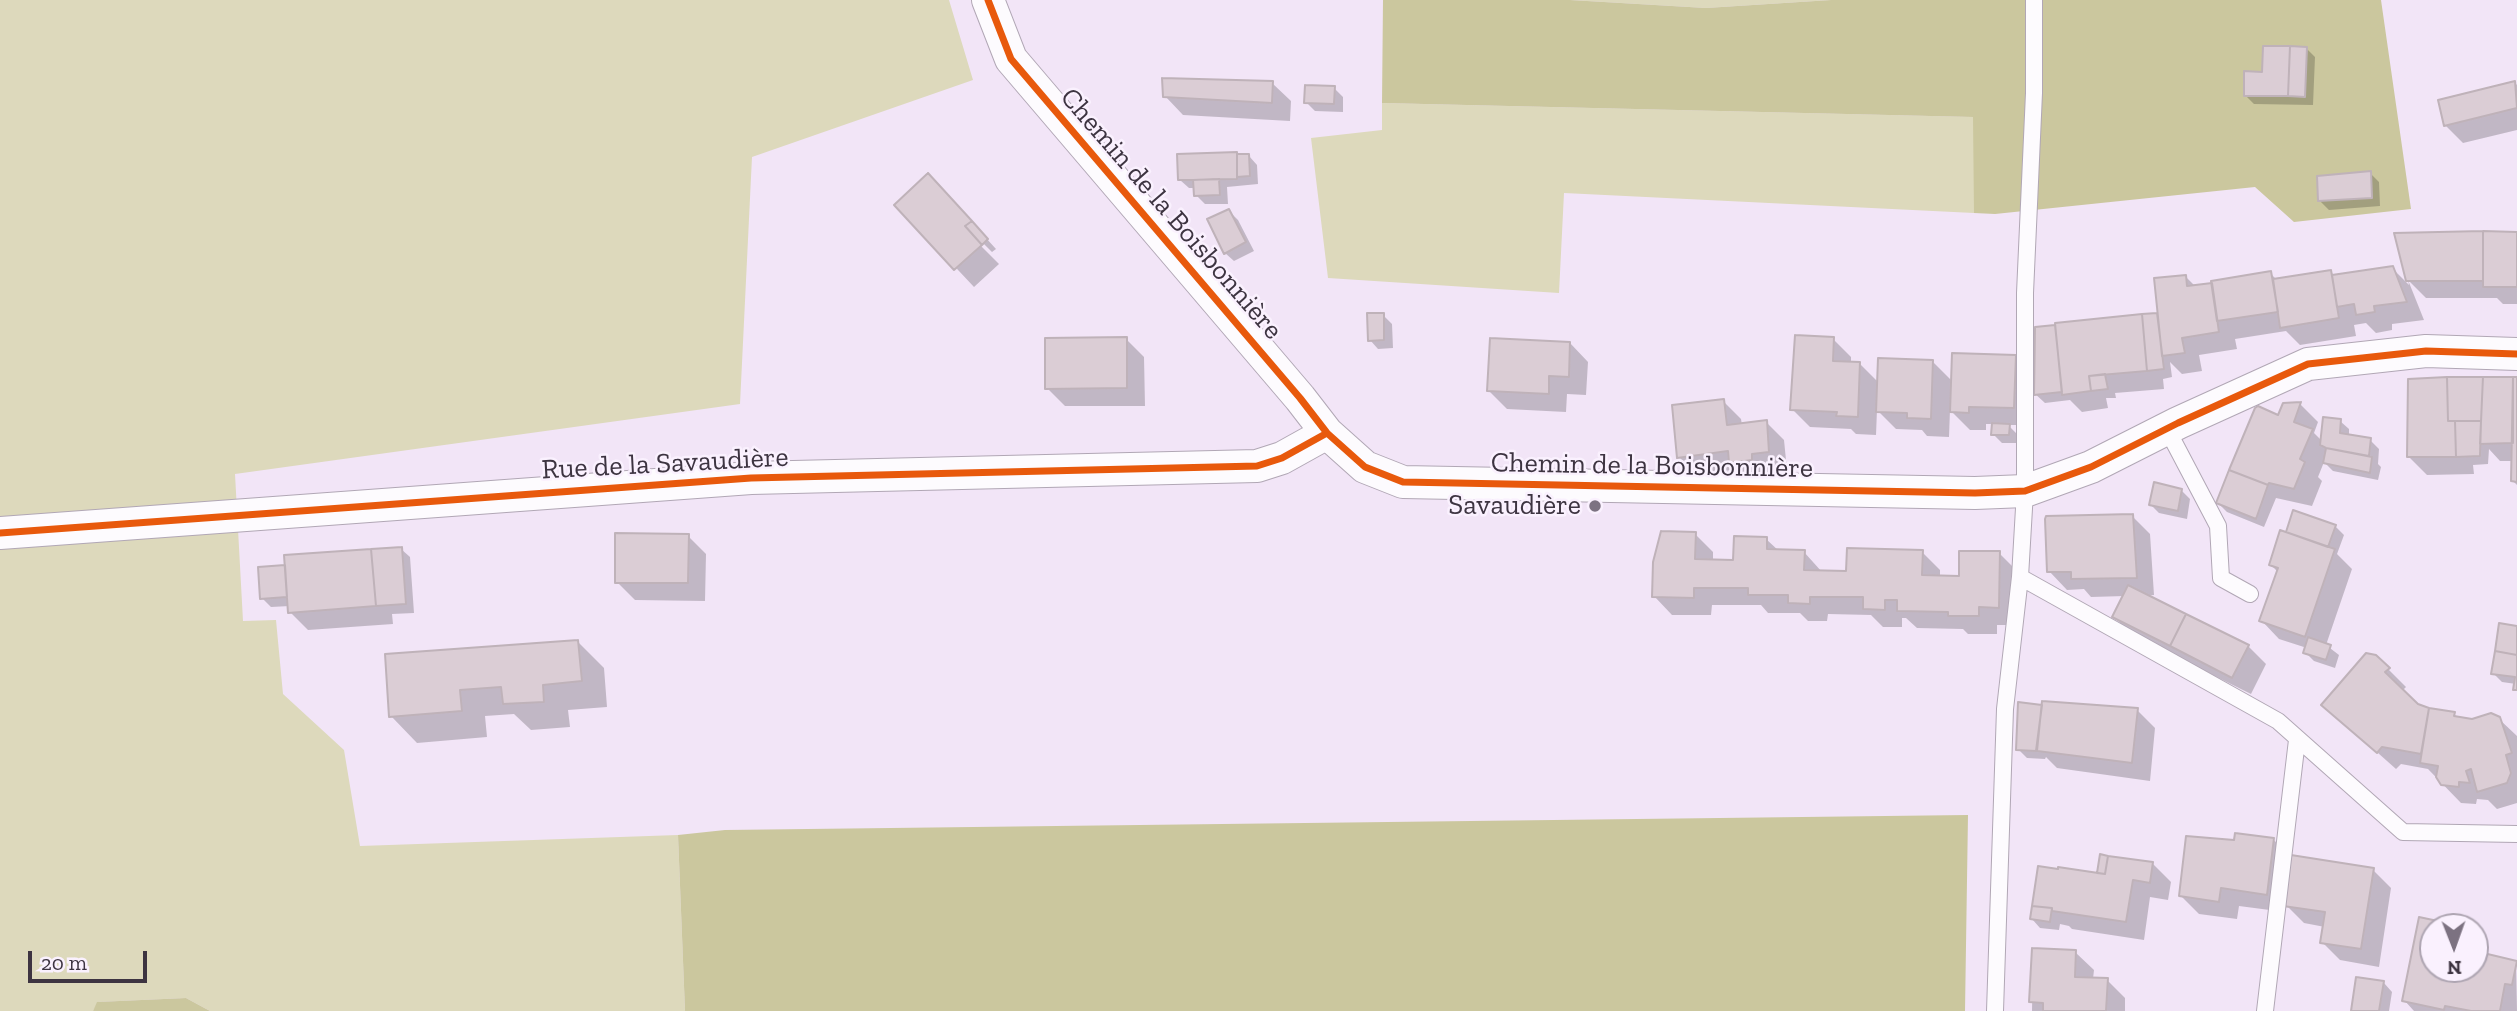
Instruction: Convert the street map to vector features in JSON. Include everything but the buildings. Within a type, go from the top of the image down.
[{"type":"street","name":"Chemin de la Boisbonnière","points":[[988,0],[1011,60],[1327,433],[1365,467],[1403,482],[1975,494],[2025,491],[2091,467],[2308,365],[2426,351],[2517,354]]},
{"type":"street","name":"Rue de la Savaudière","points":[[0,533],[751,478],[1257,466],[1307,446],[1327,433]]},
{"type":"lane","points":[[1995,1011],[2005,709],[2020,577],[2025,491],[2025,293],[2034,93],[2035,0]]},
{"type":"lane","points":[[2167,429],[2218,526],[2221,578],[2250,594]]},
{"type":"lane","points":[[2020,577],[2278,721],[2403,832],[2517,834]]},
{"type":"lane","points":[[2265,1011],[2297,740]]},
{"type":"shaded area","points":[[0,0],[949,0],[973,80],[752,157],[740,404],[235,474],[243,621],[276,620],[283,694],[344,750],[360,846],[678,835],[685,1011],[210,1011],[186,998],[98,1002],[93,1011],[0,1011]]},
{"type":"shaded area","points":[[1383,0],[1570,0],[1706,8],[1831,0],[2381,0],[2411,209],[2294,222],[2255,187],[1995,214],[1974,213],[1973,117],[1382,103]]},
{"type":"shaded area","points":[[1570,0],[1831,0],[1706,8]]},
{"type":"shaded area","points":[[1382,103],[1974,117],[1974,213],[1564,193],[1559,293],[1328,278],[1311,138],[1382,130]]},
{"type":"shaded area","points":[[1968,815],[1965,1011],[685,1011],[678,835],[725,830]]},
{"type":"shaded area","points":[[186,998],[210,1011],[93,1011],[97,1002]]},
{"type":"cycle path","points":[[988,0],[1011,59],[1327,433],[1365,467],[1403,482],[1975,493],[2025,491],[2091,467],[2178,423],[2308,364],[2426,351],[2517,354]]},
{"type":"cycle path","points":[[0,533],[751,478],[1257,466],[1282,458],[1327,433]]},
{"type":"place","name":"Savaudière","points":[[1595,506]]}]
